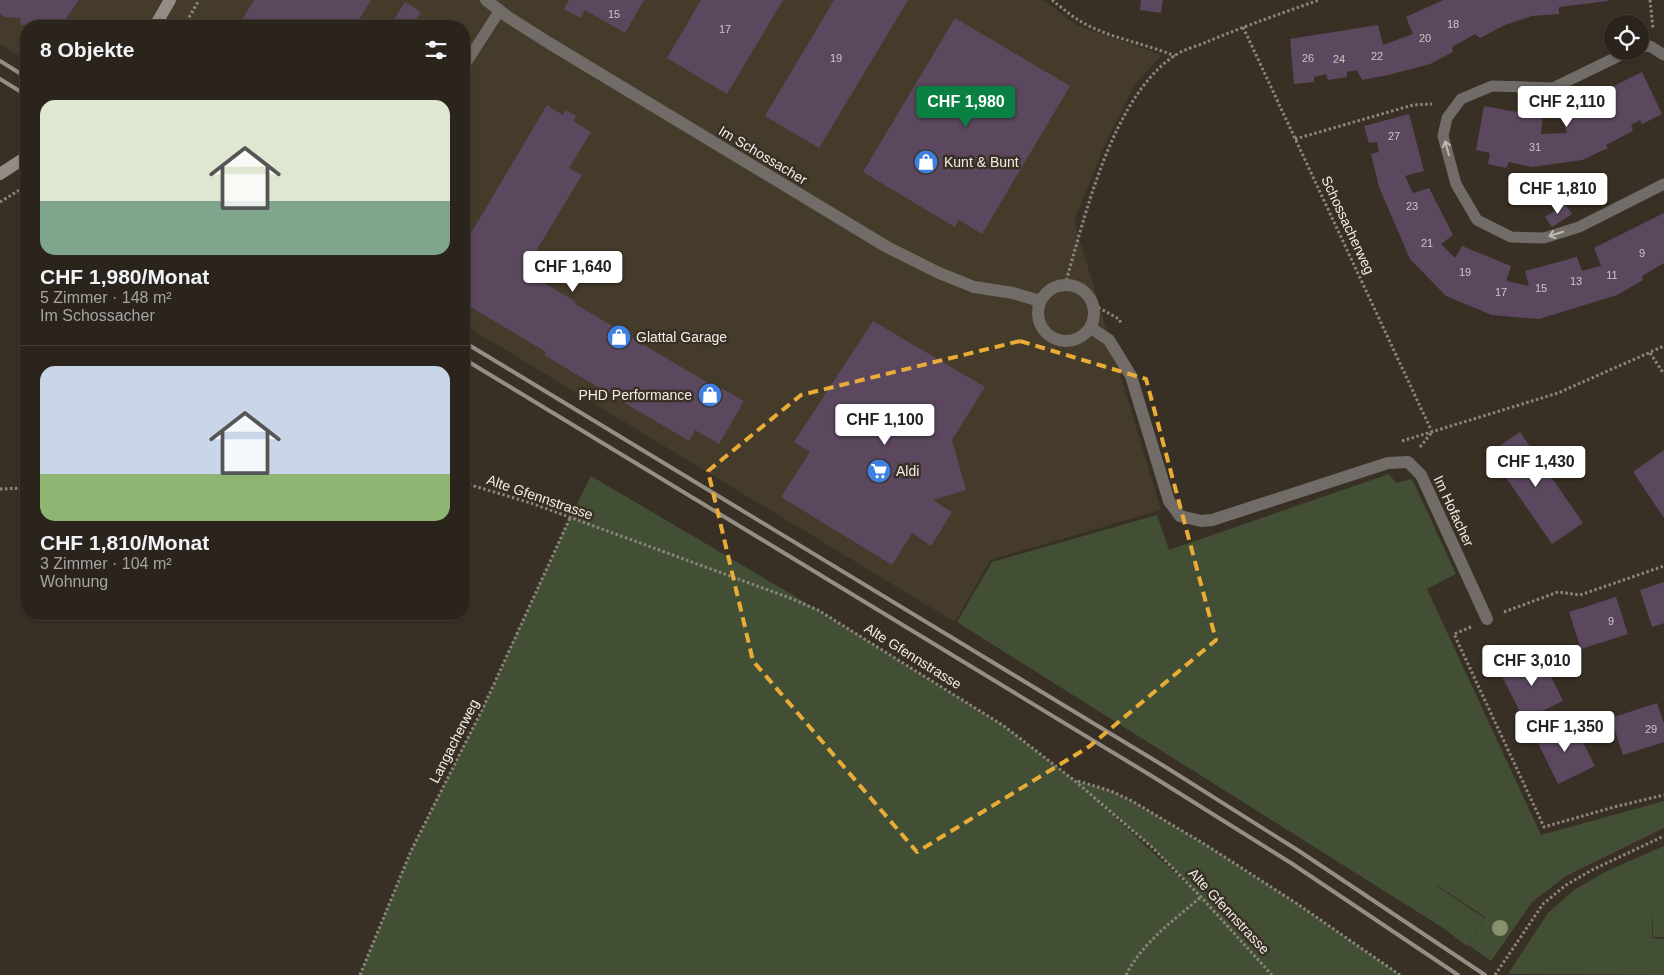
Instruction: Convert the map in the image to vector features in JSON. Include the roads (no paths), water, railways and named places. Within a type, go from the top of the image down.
[{"type":"street","points":[[158,20],[170,0]]},
{"type":"street","name":"Im Schossacher","points":[[486,0],[549,43],[887,247],[939,273],[974,287],[1013,293],[1040,301]]},
{"type":"street","points":[[0,174],[20,162]]},
{"type":"street","points":[[1065,285],[1077,287],[1087,294],[1094,304],[1095,316],[1091,328],[1078,340],[1060,341],[1045,332],[1038,318],[1040,301],[1050,290],[1065,285]]},
{"type":"street","name":"Im Hofacher","points":[[1091,328],[1109,340],[1131,376],[1169,501],[1180,516],[1201,521],[1212,520],[1388,463],[1408,462],[1421,475],[1487,619]]},
{"type":"lane","points":[[470,57],[500,10]]},
{"type":"lane","points":[[1649,49],[1664,55]]},
{"type":"lane","points":[[1611,60],[1553,88],[1492,86],[1462,99],[1447,118],[1443,136],[1456,184],[1477,220],[1511,237],[1544,238],[1580,227],[1664,184]]},
{"type":"railway","points":[[0,61],[20,73]]},
{"type":"railway","points":[[0,79],[20,91]]},
{"type":"railway","points":[[470,346],[1164,766],[1299,851],[1485,975]]},
{"type":"railway","points":[[470,363],[1155,778],[1291,863],[1458,975]]},
{"type":"place","name":"Kunt & Bunt","points":[[926,162]]},
{"type":"place","name":"Glattal Garage","points":[[619,337]]},
{"type":"place","name":"PHD Performance","points":[[710,395]]},
{"type":"place","name":"Aldi","points":[[879,471]]}]
